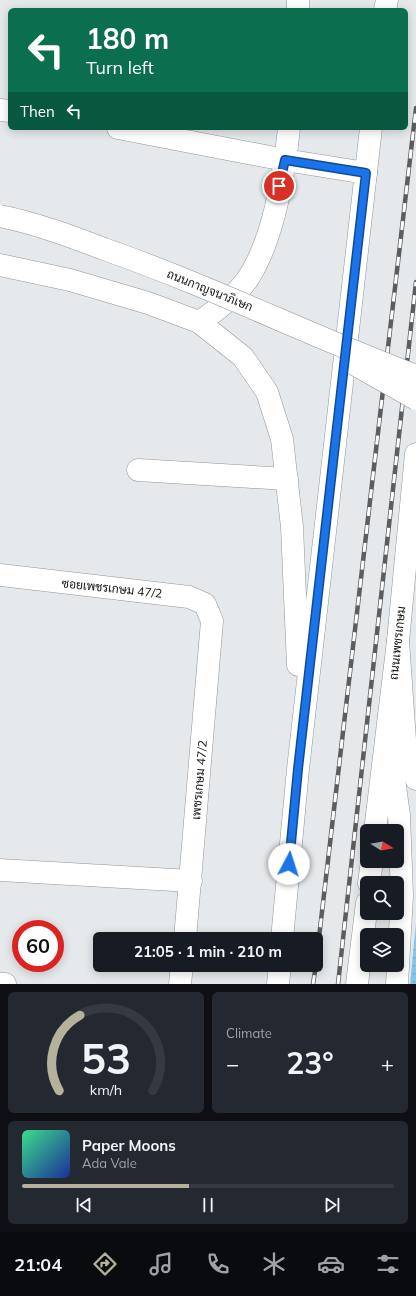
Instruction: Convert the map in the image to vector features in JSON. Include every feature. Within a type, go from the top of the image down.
[{"type":"main road","points":[[141,130],[209,136],[285,160],[366,173]]},
{"type":"main road","points":[[199,322],[219,309],[246,280],[267,239],[285,160],[289,130]]},
{"type":"main road","points":[[283,932],[298,769],[371,130]]},
{"type":"main road","name":"ถนนกาญจนาภิเษก","points":[[0,216],[66,235],[142,262],[250,305],[350,351],[416,376]]},
{"type":"main road","points":[[0,265],[77,282],[148,303],[199,322],[242,357],[266,392],[282,439],[292,527],[298,643],[298,769]]},
{"type":"main road","points":[[250,305],[416,399]]},
{"type":"main road","name":"ถนนเพชรเกษม","points":[[377,824],[398,641],[416,454]]},
{"type":"main road","points":[[138,470],[286,478]]},
{"type":"main road","name":"ซอยเพชรเกษม 47/2","points":[[0,576],[189,597],[205,604],[212,621]]},
{"type":"main road","name":"เพชรเกษม 47/2","points":[[186,932],[212,621]]},
{"type":"main road","points":[[398,641],[405,740],[416,779]]},
{"type":"main road","points":[[387,732],[399,814],[402,896],[397,984]]},
{"type":"main road","points":[[0,870],[191,881]]},
{"type":"main road","points":[[358,984],[365,920]]},
{"type":"main road","points":[[180,984],[181,972]]},
{"type":"main road","points":[[278,984],[279,972]]},
{"type":"main road","points":[[0,984],[5,984]]},
{"type":"shaded area","points":[[416,923],[416,984],[410,984]]},
{"type":"railway","points":[[320,932],[416,108]]},
{"type":"railway","points":[[338,984],[416,282]]},
{"type":"railway","points":[[313,984],[315,972]]},
{"type":"route","points":[[279,186],[285,160],[366,173],[298,769],[289,864]]}]
